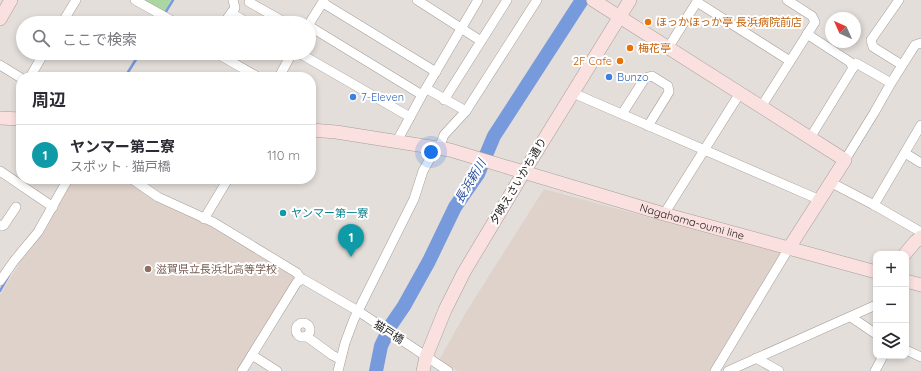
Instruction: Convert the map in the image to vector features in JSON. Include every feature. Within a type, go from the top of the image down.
[{"type":"street","points":[[0,19],[11,0]]},
{"type":"street","points":[[66,16],[76,0]]},
{"type":"street","points":[[135,0],[164,16]]},
{"type":"street","points":[[229,16],[235,8],[234,0]]},
{"type":"street","points":[[417,0],[427,3],[481,41]]},
{"type":"street","points":[[397,141],[478,0]]},
{"type":"street","points":[[444,100],[507,0]]},
{"type":"street","points":[[338,371],[340,359],[348,335],[414,199],[422,171],[442,149],[444,135],[466,111],[537,0]]},
{"type":"street","points":[[593,0],[845,160]]},
{"type":"street","name":"夕映えさいかち通り","points":[[423,371],[421,353],[464,272],[573,93],[615,14],[630,0]]},
{"type":"street","points":[[761,107],[815,22],[812,16],[787,0]]},
{"type":"street","points":[[899,0],[871,40],[873,47],[902,65]]},
{"type":"street","points":[[315,16],[324,1],[436,72]]},
{"type":"street","points":[[668,48],[697,1],[790,61]]},
{"type":"street","points":[[249,2],[274,16]]},
{"type":"street","points":[[231,13],[236,16]]},
{"type":"street","points":[[316,29],[424,92],[466,111]]},
{"type":"street","points":[[807,34],[850,62],[853,68]]},
{"type":"street","points":[[715,371],[915,44],[921,42]]},
{"type":"street","points":[[33,72],[40,60]]},
{"type":"street","points":[[228,60],[249,72]]},
{"type":"street","points":[[282,72],[288,60]]},
{"type":"street","points":[[311,60],[410,117]]},
{"type":"street","points":[[810,138],[856,63],[891,83]]},
{"type":"street","points":[[0,65],[16,75]]},
{"type":"street","points":[[622,114],[645,78],[652,76],[668,86],[669,92],[648,126]]},
{"type":"street","points":[[573,93],[820,200]]},
{"type":"street","points":[[664,214],[740,93]]},
{"type":"street","points":[[0,118],[16,119]]},
{"type":"street","points":[[874,205],[921,125]]},
{"type":"street","name":"Nagahama-oumi line","points":[[316,130],[397,141],[442,149],[664,214],[873,271]]},
{"type":"street","points":[[905,153],[921,163]]},
{"type":"street","points":[[0,171],[16,182]]},
{"type":"street","points":[[830,182],[921,232]]},
{"type":"street","points":[[19,184],[53,207]]},
{"type":"street","points":[[0,281],[38,232],[65,184]]},
{"type":"street","name":"猫戸橋","points":[[139,184],[158,197],[213,222],[297,273],[302,279],[307,280],[360,313],[448,371]]},
{"type":"street","points":[[204,219],[225,184]]},
{"type":"street","points":[[0,225],[4,225],[16,207]]},
{"type":"street","points":[[907,251],[921,237]]},
{"type":"street","points":[[242,371],[297,282],[302,279]]},
{"type":"street","points":[[909,282],[921,285]]},
{"type":"street","points":[[728,371],[873,306]]},
{"type":"street","points":[[850,317],[873,332]]},
{"type":"street","points":[[306,336],[340,359]]},
{"type":"street","points":[[909,351],[921,357]]},
{"type":"street","points":[[252,355],[277,371]]},
{"type":"street","points":[[756,358],[779,371]]},
{"type":"street","points":[[875,371],[881,359]]},
{"type":"shaded area","name":"滋賀県立長浜北高等学校","points":[[70,184],[132,184],[143,192],[198,219],[296,278],[237,371],[0,371],[0,295],[22,259],[44,232]]},
{"type":"shaded area","points":[[544,189],[781,253],[711,371],[458,371],[439,360],[466,312]]},
{"type":"green space","points":[[143,0],[171,0],[164,12]]},
{"type":"water","points":[[379,345],[383,347],[378,371],[373,371]]},
{"type":"waterway","points":[[165,13],[173,0]]},
{"type":"waterway","name":"長浜新川","points":[[376,371],[381,346],[391,325],[404,306],[429,261],[455,207],[478,174],[494,136],[582,0]]},
{"type":"waterway","points":[[128,72],[136,60]]},
{"type":"waterway","points":[[0,291],[9,275]]},
{"type":"place","name":"ほっかほっか亭 長浜病院前店","points":[[648,22]]},
{"type":"place","name":"梅花亭","points":[[630,48]]},
{"type":"place","name":"2F Cafe","points":[[620,61]]},
{"type":"place","name":"Bunzo","points":[[609,77]]},
{"type":"place","name":"7-Eleven","points":[[353,97]]},
{"type":"place","name":"ヤンマー第一寮","points":[[283,213]]},
{"type":"place","name":"ヤンマー第二寮","points":[[351,257]]},
{"type":"place","name":"滋賀県立長浜北高等学校","points":[[148,269]]}]
